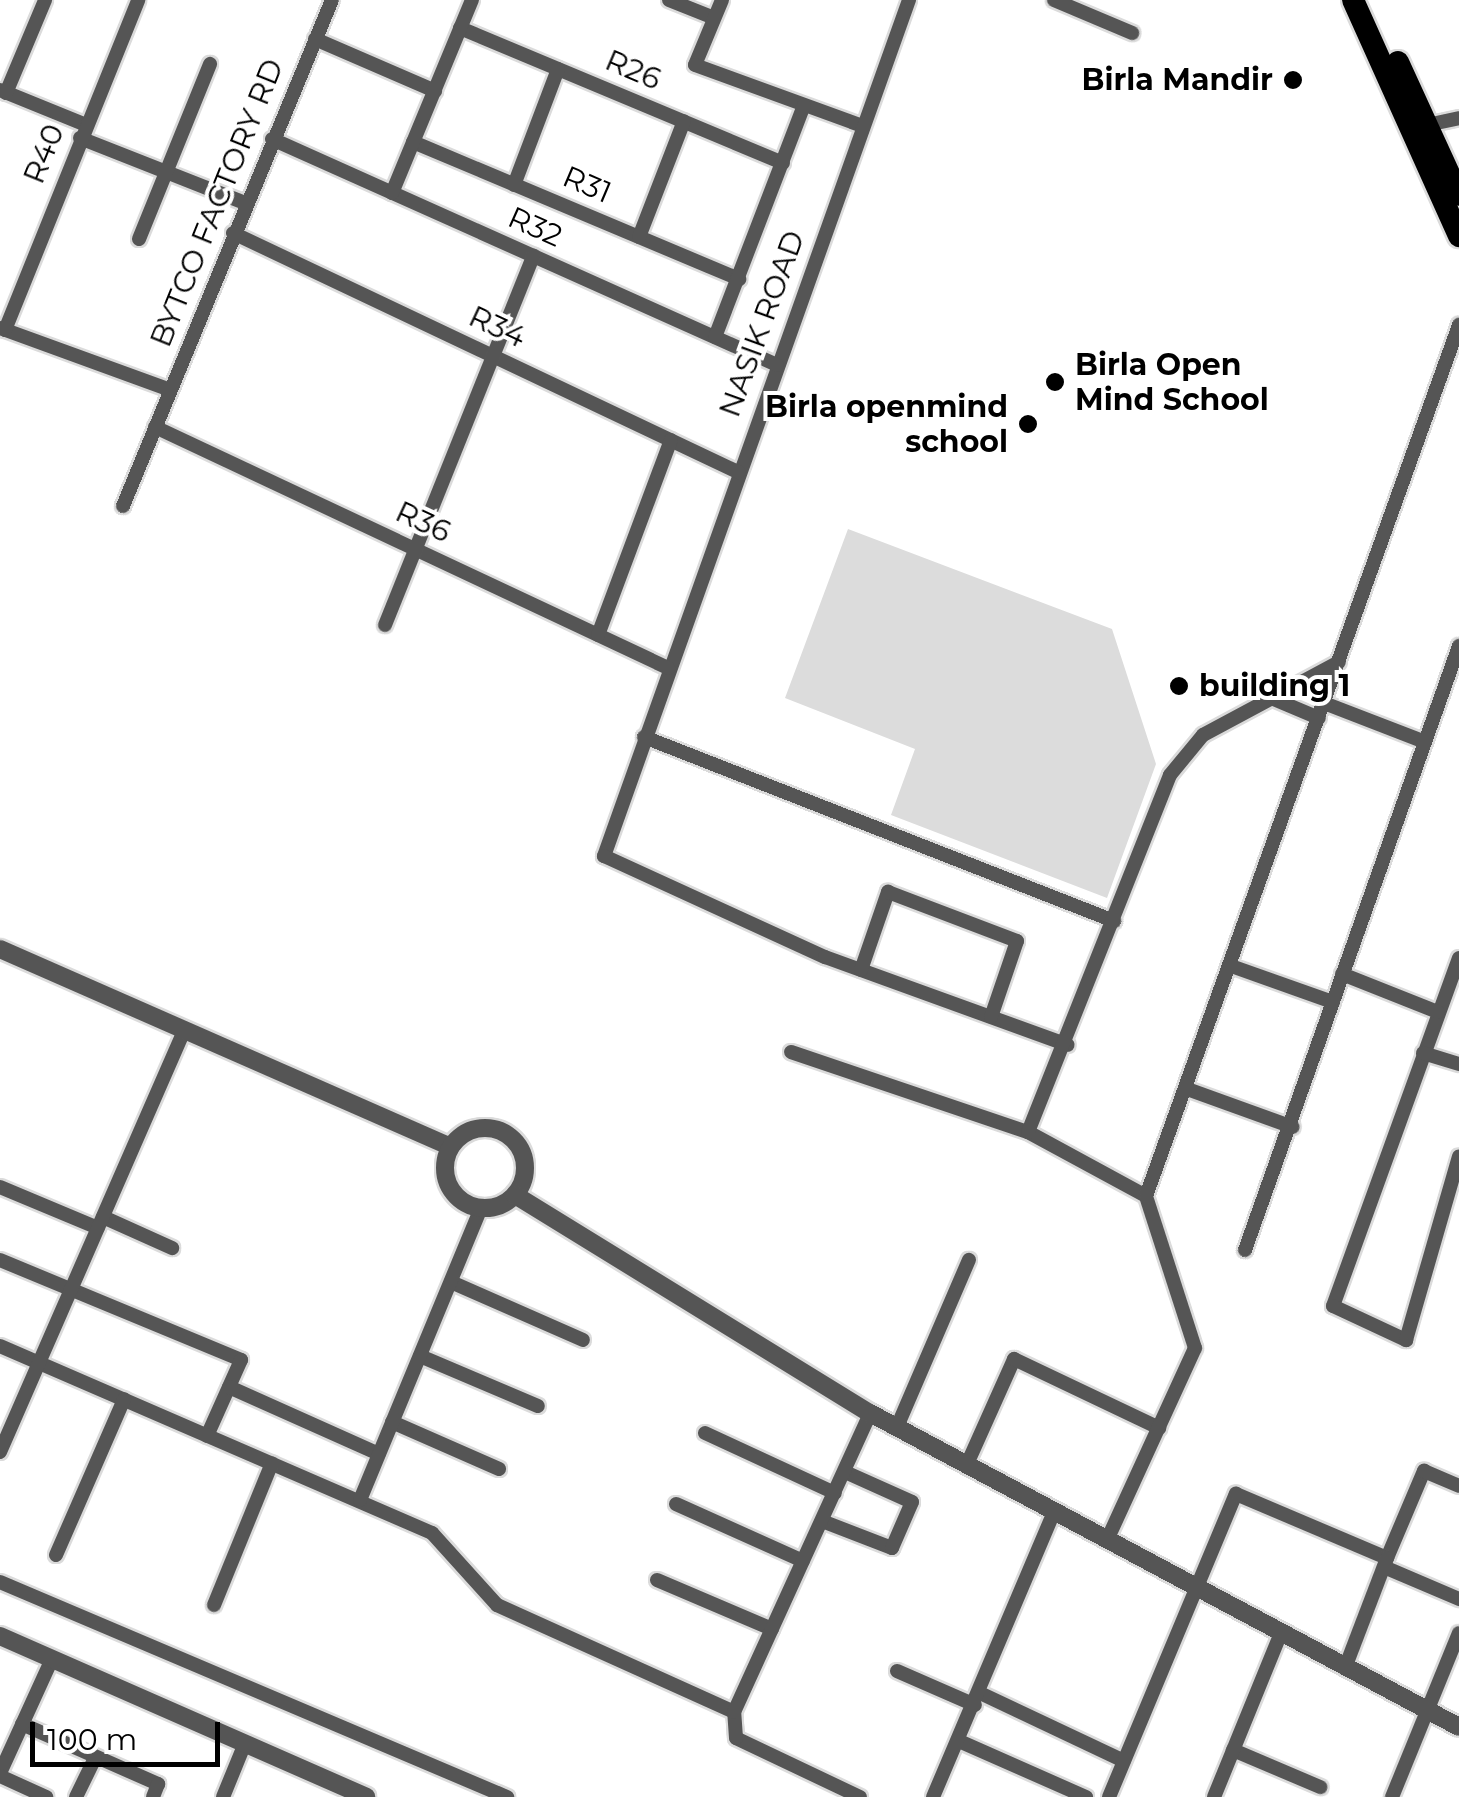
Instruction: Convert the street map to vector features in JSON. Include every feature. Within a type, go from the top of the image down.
[{"type":"highway","points":[[1353,0],[1459,236]]},
{"type":"highway","points":[[1368,0],[1459,195]]},
{"type":"street","points":[[45,0],[3,92],[165,172],[245,204]]},
{"type":"street","name":"R40","points":[[2,329],[138,0]]},
{"type":"street","points":[[392,193],[472,0]]},
{"type":"street","points":[[669,0],[714,18]]},
{"type":"street","points":[[722,0],[695,66],[863,126]]},
{"type":"street","name":"NASIK ROAD","points":[[861,970],[604,856],[908,0]]},
{"type":"street","points":[[1054,0],[1132,32]]},
{"type":"street","name":"BYTCO FACTORY RD","points":[[123,506],[328,1]]},
{"type":"street","name":"R26","points":[[460,28],[784,163]]},
{"type":"street","points":[[315,39],[434,90]]},
{"type":"street","points":[[139,239],[210,64]]},
{"type":"street","points":[[514,185],[558,68]]},
{"type":"street","points":[[715,337],[804,105]]},
{"type":"street","points":[[1427,125],[1459,118]]},
{"type":"street","points":[[639,237],[684,121]]},
{"type":"street","name":"R32","points":[[272,139],[777,365]]},
{"type":"street","name":"R31","points":[[413,142],[738,279]]},
{"type":"street","name":"R34","points":[[233,232],[738,472]]},
{"type":"street","points":[[385,625],[419,551],[533,256]]},
{"type":"street","points":[[1108,1538],[1195,1348],[1146,1196],[1190,1090],[1459,325]]},
{"type":"street","points":[[2,329],[170,390]]},
{"type":"street","name":"R36","points":[[155,427],[668,668]]},
{"type":"street","points":[[598,635],[671,440]]},
{"type":"street","points":[[1246,1250],[1294,1127],[1342,974],[1459,646]]},
{"type":"street","points":[[1028,1132],[1068,1045],[1170,775],[1203,735],[1268,696],[1339,662]]},
{"type":"street","points":[[1268,696],[1319,718]]},
{"type":"street","points":[[1324,703],[1424,742]]},
{"type":"street","points":[[644,738],[1114,921]]},
{"type":"street","points":[[991,1017],[1018,941],[888,892],[861,970],[1068,1045]]},
{"type":"street","points":[[0,949],[450,1147]]},
{"type":"street","points":[[1459,958],[1333,1306],[1406,1340],[1459,1156]]},
{"type":"street","points":[[1234,967],[1333,1002]]},
{"type":"street","points":[[1342,974],[1438,1012]]},
{"type":"street","points":[[0,1452],[184,1030]]},
{"type":"street","points":[[790,1052],[1028,1132],[1146,1196]]},
{"type":"street","points":[[1423,1053],[1459,1064]]},
{"type":"street","points":[[1190,1090],[1294,1127]]},
{"type":"street","points":[[360,1500],[481,1208],[515,1195],[526,1170],[513,1139],[479,1128],[450,1147]]},
{"type":"street","points":[[450,1147],[448,1186],[481,1208]]},
{"type":"street","points":[[0,1187],[172,1248]]},
{"type":"street","points":[[515,1195],[870,1413],[1459,1727]]},
{"type":"street","points":[[0,1260],[241,1360],[207,1436]]},
{"type":"street","points":[[896,1427],[970,1260]]},
{"type":"street","points":[[450,1282],[583,1340]]},
{"type":"street","points":[[0,1346],[432,1533],[497,1606],[734,1712]]},
{"type":"street","points":[[420,1356],[538,1406]]},
{"type":"street","points":[[968,1462],[1014,1359],[1159,1428]]},
{"type":"street","points":[[229,1387],[379,1454]]},
{"type":"street","points":[[56,1554],[124,1399]]},
{"type":"street","points":[[860,1797],[736,1738],[734,1712],[870,1413]]},
{"type":"street","points":[[392,1422],[499,1468]]},
{"type":"street","points":[[705,1433],[835,1493]]},
{"type":"street","points":[[214,1605],[272,1463]]},
{"type":"street","points":[[1345,1668],[1424,1471],[1459,1486]]},
{"type":"street","points":[[822,1521],[892,1548],[912,1502],[844,1472]]},
{"type":"street","points":[[1109,1797],[1236,1494],[1459,1599]]},
{"type":"street","points":[[676,1504],[804,1561]]},
{"type":"street","points":[[933,1797],[1055,1510]]},
{"type":"street","points":[[657,1580],[772,1629]]},
{"type":"street","points":[[0,1582],[507,1797]]},
{"type":"street","points":[[1392,1797],[1459,1633]]},
{"type":"street","points":[[1214,1797],[1280,1634]]},
{"type":"street","points":[[2,1641],[366,1797]]},
{"type":"street","points":[[46,1797],[0,1774],[52,1660]]},
{"type":"street","points":[[897,1672],[977,1699],[1124,1761]]},
{"type":"street","points":[[22,1724],[158,1784],[152,1797]]},
{"type":"street","points":[[960,1741],[1086,1797]]},
{"type":"street","points":[[223,1797],[245,1742]]},
{"type":"street","points":[[1233,1750],[1320,1787]]},
{"type":"street","points":[[76,1797],[96,1758]]},
{"type":"shaded area","points":[[848,529],[1112,629],[1156,764],[1107,898],[891,815],[915,749],[785,698]]},
{"type":"place","name":"Birla Mandir","points":[[1293,80]]},
{"type":"place","name":"Birla Open Mind School","points":[[1055,382]]},
{"type":"place","name":"Birla openmind school","points":[[1028,424]]},
{"type":"place","name":"building 1","points":[[1179,686]]}]
